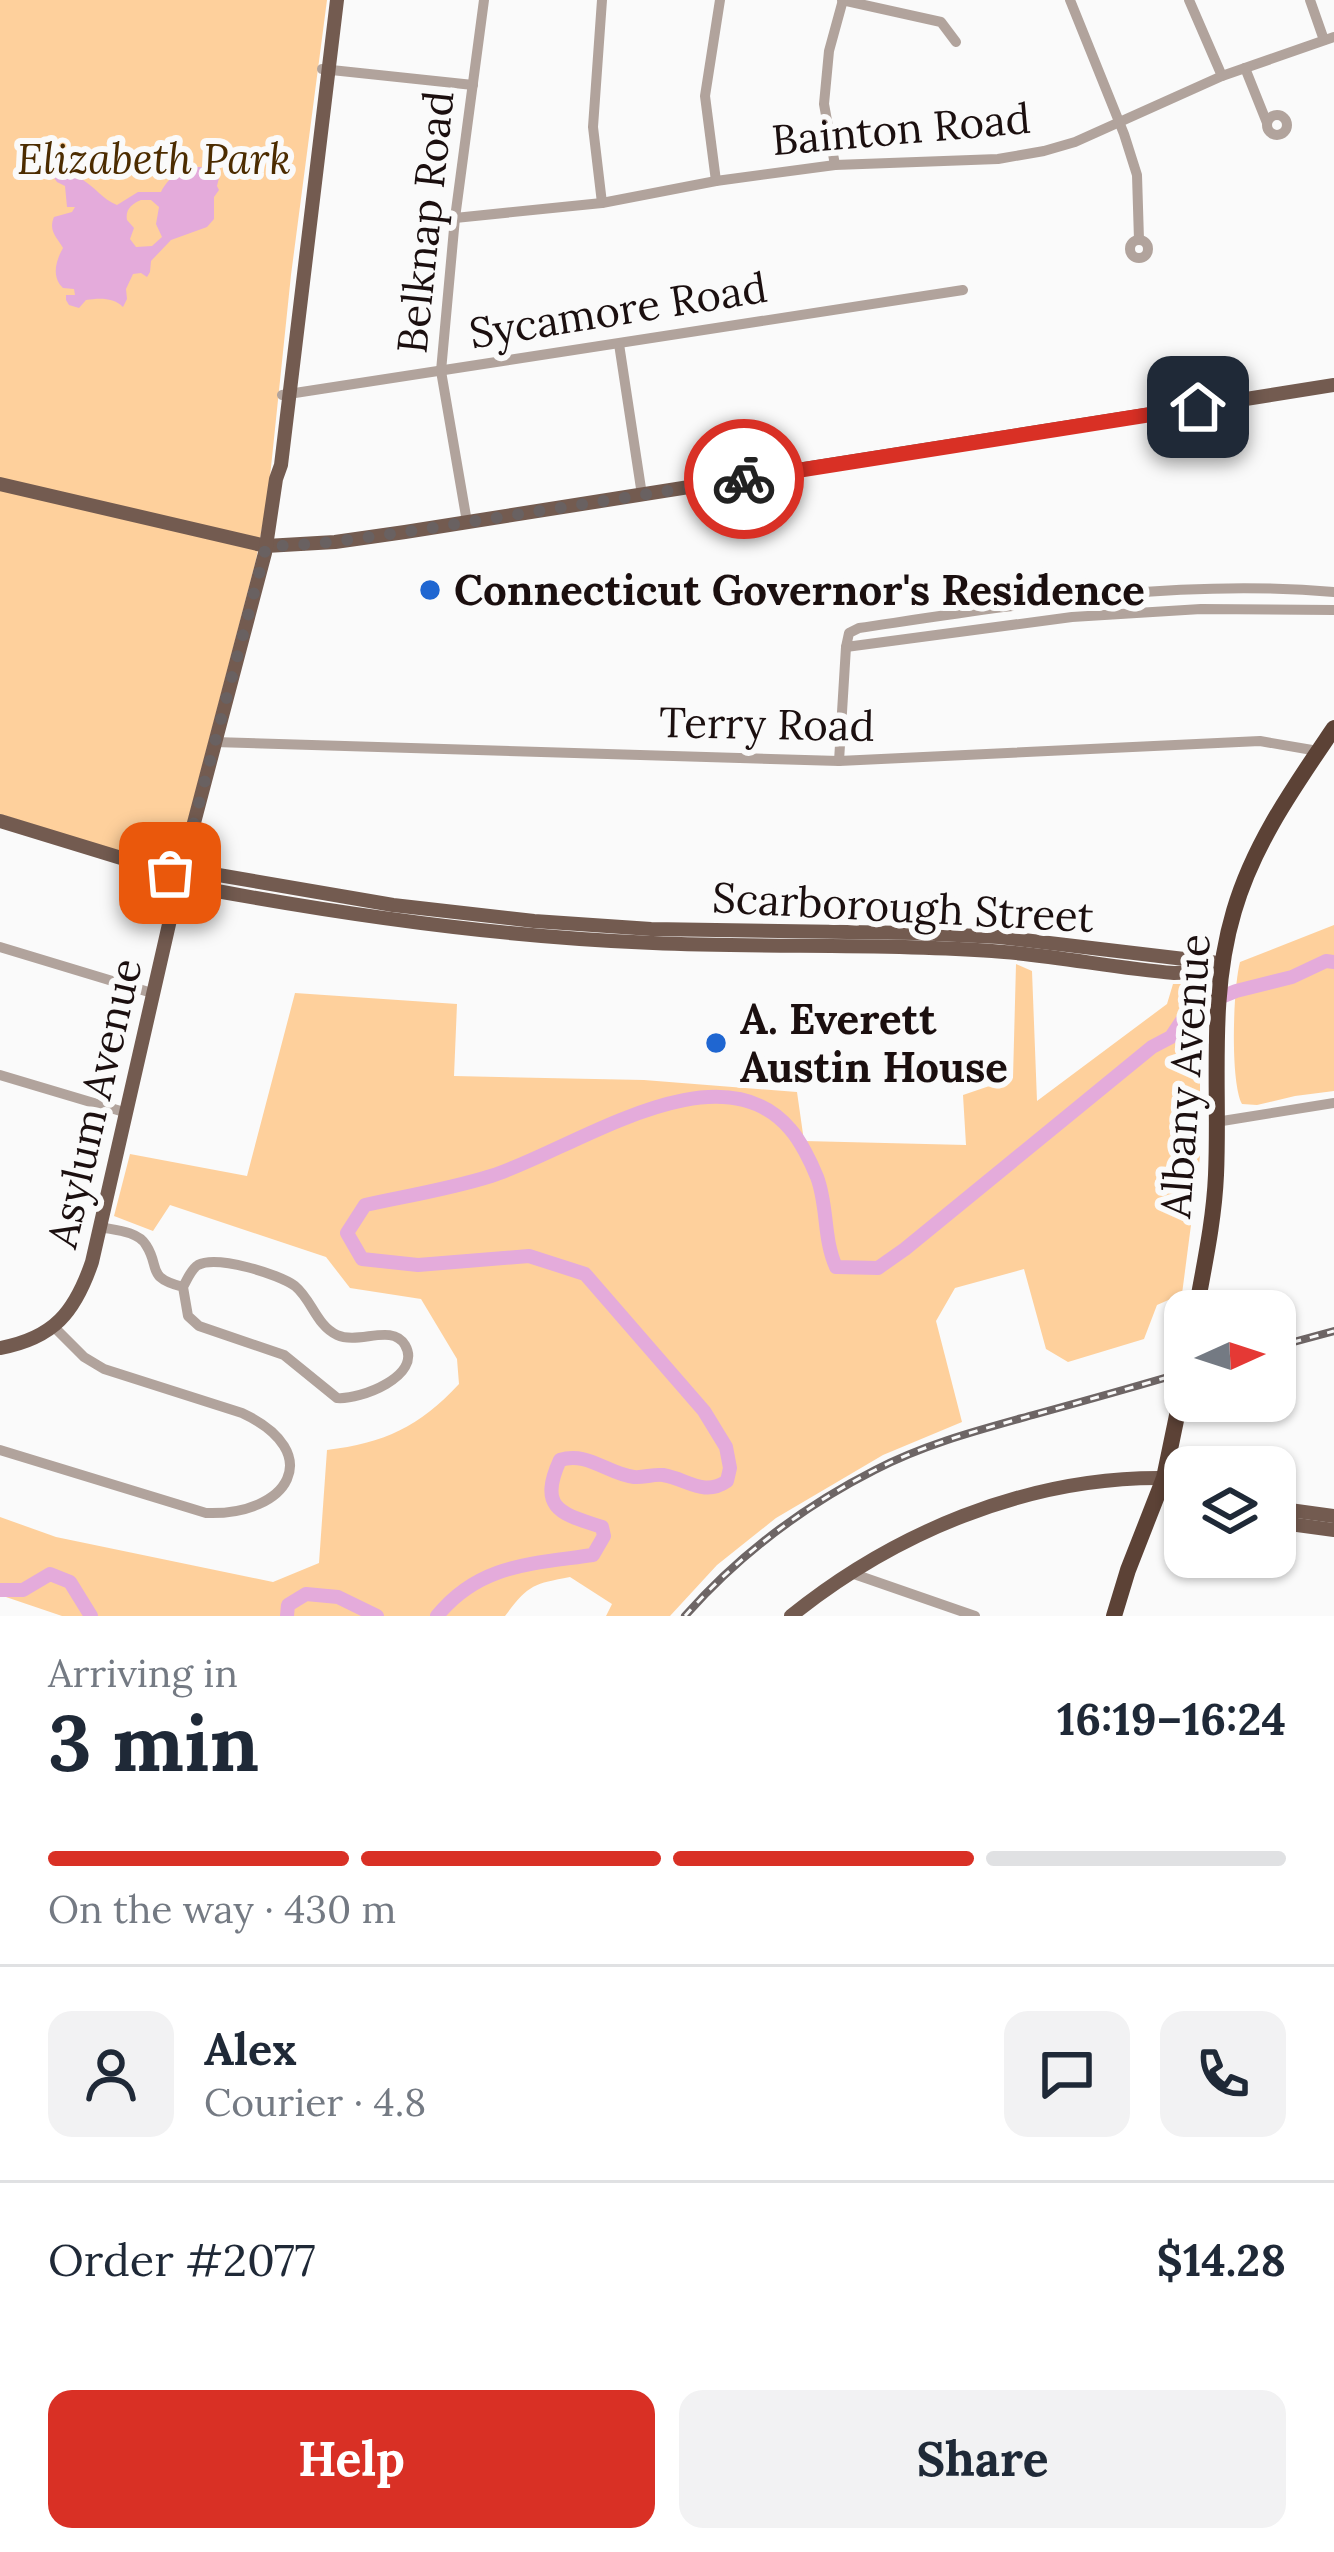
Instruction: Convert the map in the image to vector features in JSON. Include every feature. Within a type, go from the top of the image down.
[{"type":"highway","name":"Albany Avenue","points":[[1200,1290],[1214,1203],[1218,986],[1233,913],[1252,859],[1274,818],[1334,728]]},
{"type":"highway","points":[[1114,1616],[1164,1478]]},
{"type":"main road","name":"Asylum Avenue","points":[[54,1327],[82,1292],[92,1262],[180,876],[266,547],[281,465],[333,0]]},
{"type":"main road","points":[[0,484],[266,547],[467,522],[1334,385]]},
{"type":"main road","name":"Scarborough Street","points":[[0,821],[180,876],[190,886],[392,913],[651,936],[999,944],[1221,964]]},
{"type":"main road","points":[[0,1348],[28,1341],[54,1327]]},
{"type":"main road","points":[[791,1616],[851,1573],[917,1536],[984,1508],[1055,1488],[1164,1478]]},
{"type":"main road","points":[[1296,1519],[1334,1516]]},
{"type":"main road","points":[[1296,1518],[1334,1530]]},
{"type":"street","name":"Belknap Road","points":[[467,522],[441,371],[455,218],[484,0]]},
{"type":"street","points":[[602,0],[593,127],[602,203]]},
{"type":"street","points":[[716,181],[705,96],[720,0]]},
{"type":"street","points":[[835,165],[824,104],[829,51],[843,0],[941,22],[956,42]]},
{"type":"street","points":[[1070,0],[1137,175],[1139,240]]},
{"type":"street","points":[[1190,0],[1222,76]]},
{"type":"street","points":[[1310,0],[1329,39]]},
{"type":"street","name":"Bainton Road","points":[[455,218],[602,203],[835,165],[998,159],[1075,142],[1222,76],[1329,39]]},
{"type":"street","points":[[1245,68],[1267,123]]},
{"type":"street","points":[[325,70],[472,85]]},
{"type":"street","name":"Sycamore Road","points":[[286,395],[963,290]]},
{"type":"street","points":[[619,344],[642,495]]},
{"type":"street","points":[[838,760],[846,647],[849,633],[859,628],[1119,595],[1247,589],[1334,592]]},
{"type":"street","points":[[846,647],[1072,617],[1201,609],[1334,610]]},
{"type":"street","name":"Terry Road","points":[[214,742],[838,760],[1259,741],[1318,752]]},
{"type":"street","points":[[0,947],[152,994]]},
{"type":"street","points":[[0,1075],[124,1112]]},
{"type":"street","points":[[1216,1122],[1334,1103]]},
{"type":"street","points":[[100,1227],[135,1235],[146,1243],[155,1273],[183,1287]]},
{"type":"street","points":[[225,1262],[248,1268],[294,1286],[325,1328],[338,1335],[351,1340],[399,1337],[408,1361],[399,1377],[360,1395],[338,1398],[284,1355],[199,1326],[188,1316],[183,1287],[199,1265],[225,1262]]},
{"type":"street","points":[[0,1450],[206,1513],[255,1508],[269,1502],[285,1483],[289,1460],[284,1445],[260,1421],[104,1369],[84,1357],[54,1327]]},
{"type":"street","points":[[851,1573],[975,1616]]},
{"type":"green space","name":"Elizabeth Park","points":[[0,0],[327,0],[268,496],[256,560],[180,851],[166,863],[0,814]]},
{"type":"green space","points":[[1334,925],[1334,1091],[1242,1104],[1234,1034],[1240,962]]},
{"type":"green space","points":[[1016,964],[1032,971],[1037,1101],[1167,1004],[1173,984],[1195,984],[1200,995],[1200,1156],[1183,1290],[1164,1290],[1164,1302],[1157,1305],[1144,1339],[1068,1362],[1046,1349],[1024,1269],[955,1288],[936,1321],[962,1422],[883,1455],[776,1518],[717,1565],[670,1616],[606,1616],[612,1604],[570,1577],[532,1588],[505,1616],[62,1616],[0,1595],[0,1517],[56,1537],[273,1582],[319,1563],[327,1450],[366,1443],[415,1422],[459,1384],[457,1359],[421,1299],[350,1288],[326,1257],[170,1205],[153,1231],[114,1216],[130,1154],[247,1176],[295,993],[457,1004],[454,1076],[644,1080],[797,1092],[804,1141],[966,1145],[963,1095],[1013,1078]]},
{"type":"shaded area","points":[[33,140],[58,141],[64,169],[117,205],[138,192],[161,192],[187,169],[210,168],[219,178],[214,219],[207,227],[171,240],[151,261],[147,277],[133,274],[123,307],[101,299],[86,300],[79,308],[69,305],[66,295],[75,295],[74,289],[63,288],[57,279],[63,248],[52,226],[54,217],[75,207],[67,207],[65,186],[48,169],[32,172],[21,160],[20,148]],"holes":[[[141,200],[151,200],[159,207],[156,224],[162,237],[152,246],[136,247],[130,239],[134,228],[127,213]]]},
{"type":"waterway","points":[[437,1616],[488,1576],[593,1555],[604,1536],[602,1527],[566,1513],[553,1500],[551,1490],[560,1460],[579,1458],[624,1475],[663,1475],[703,1487],[727,1481],[730,1468],[726,1447],[704,1411],[585,1274],[529,1256],[418,1265],[362,1259],[347,1233],[365,1205],[491,1176],[643,1111],[685,1100],[724,1097],[760,1106],[798,1139],[820,1188],[836,1267],[878,1268],[1152,1047],[1171,1037],[1199,1006],[1334,962]]},
{"type":"waterway","points":[[0,1590],[23,1590],[50,1574],[70,1582],[91,1616]]},
{"type":"waterway","points":[[287,1616],[288,1605],[306,1594],[338,1597],[377,1616]]},
{"type":"railway","points":[[1296,1341],[1334,1331]]},
{"type":"railway","points":[[685,1616],[773,1534],[875,1470],[953,1438],[1164,1378]]},
{"type":"way so far","points":[[170,873],[180,876],[266,547],[405,532],[744,479]]},
{"type":"place","name":"Connecticut Governor's Residence","points":[[430,590]]},
{"type":"place","name":"A. Everett Austin House","points":[[716,1043]]},
{"type":"route","points":[[744,479],[1198,407]]}]
